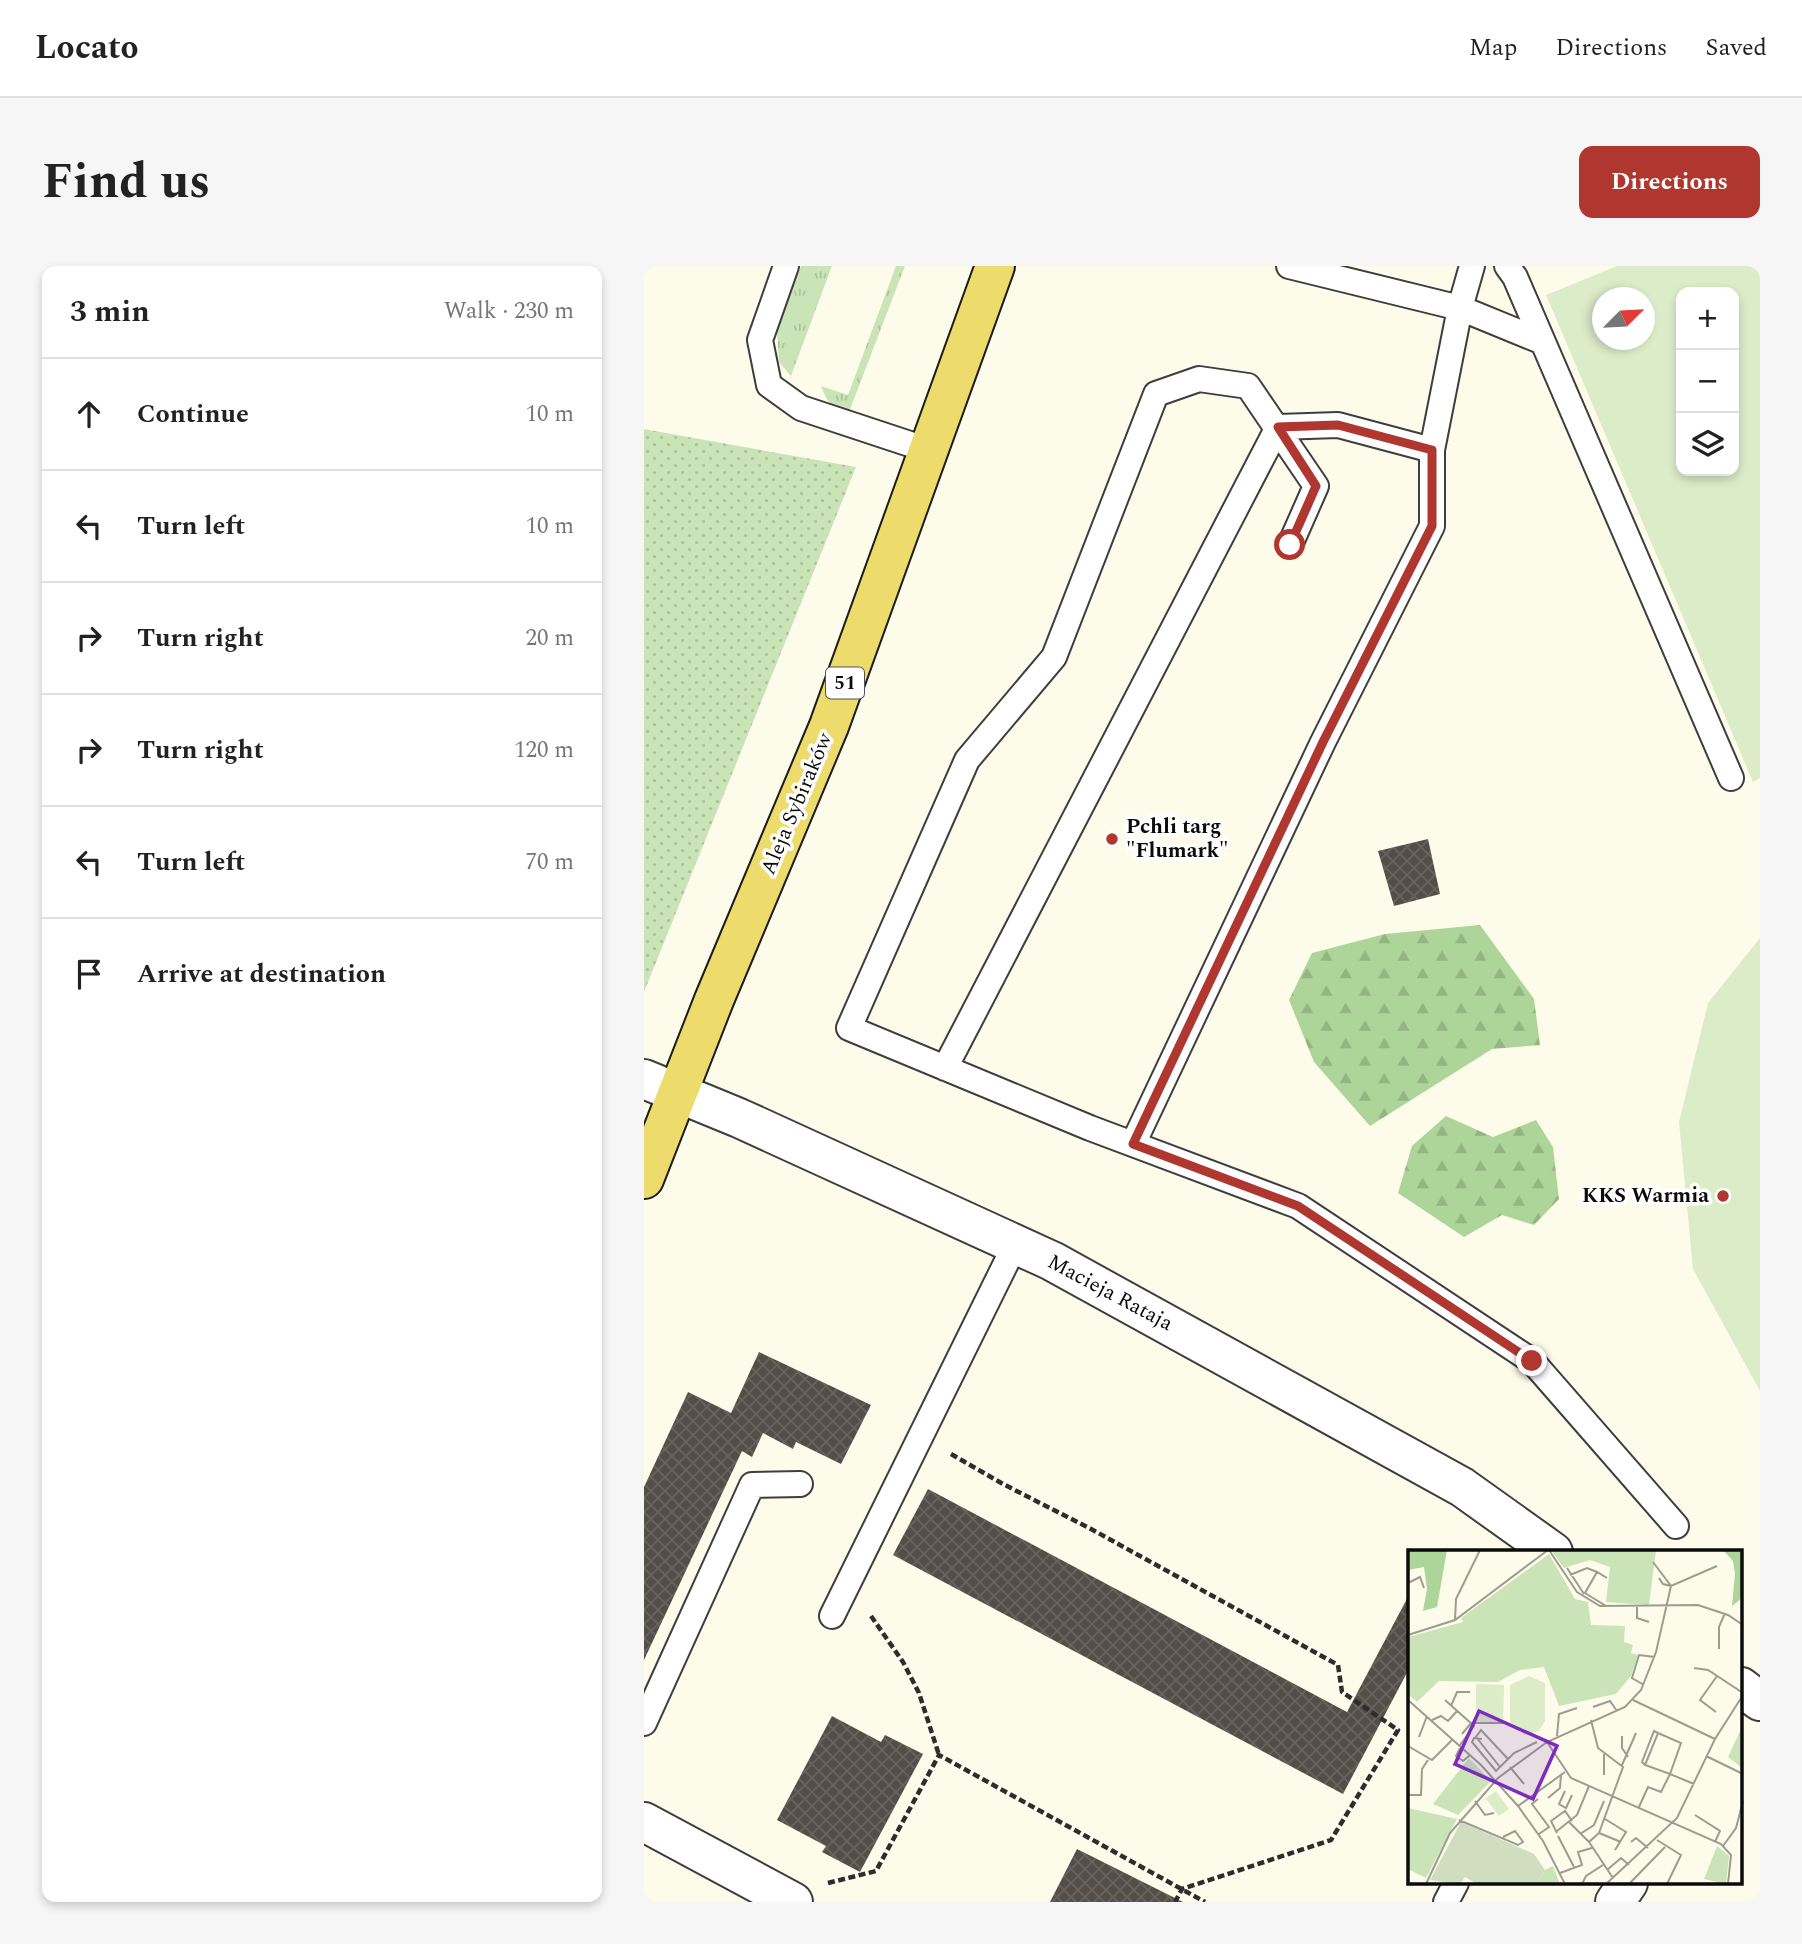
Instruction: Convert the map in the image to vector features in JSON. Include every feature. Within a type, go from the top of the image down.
[{"type":"main road","name":"Aleja Sybiraków","points":[[644,1179],[710,1010],[829,726],[995,266]]},
{"type":"street","name":"Macieja Rataja","points":[[644,1079],[739,1118],[1064,1268],[1461,1487],[1550,1550]]},
{"type":"street","points":[[648,1824],[792,1901]]},
{"type":"street","points":[[1615,1902],[1627,1884]]},
{"type":"lane","points":[[786,266],[760,340],[769,385],[801,408],[928,450]]},
{"type":"lane","points":[[1289,266],[1460,308],[1543,342]]},
{"type":"lane","points":[[1133,1144],[1323,742],[1432,526],[1432,450],[1460,308],[1472,266]]},
{"type":"lane","points":[[1507,266],[1515,277],[1731,778]]},
{"type":"lane","points":[[1290,545],[1316,486],[1248,386],[1199,379],[1156,394],[1054,657],[967,760],[849,1028],[1133,1144],[1298,1206],[1532,1361],[1676,1526]]},
{"type":"lane","points":[[1278,427],[1338,425],[1432,450]]},
{"type":"lane","points":[[945,1068],[1278,427]]},
{"type":"lane","points":[[832,1616],[1015,1245]]},
{"type":"lane","points":[[644,1723],[752,1485],[800,1484]]},
{"type":"lane","points":[[1446,1902],[1455,1884]]},
{"type":"path","points":[[940,1448],[1003,1485],[1091,1529],[1338,1665],[1342,1692],[1398,1730],[1331,1840],[1182,1889],[1175,1902]]},
{"type":"path","points":[[865,1606],[903,1662],[919,1693],[939,1755],[1205,1902]]},
{"type":"path","points":[[792,1901],[799,1889],[876,1871],[939,1755]]},
{"type":"green space","points":[[801,266],[832,266],[791,376],[779,362],[777,330]]},
{"type":"green space","points":[[896,266],[905,266],[849,412],[838,409],[828,400],[821,386],[848,395]]},
{"type":"green space","points":[[1617,266],[1760,266],[1760,778],[1753,782],[1546,295]]},
{"type":"green space","points":[[644,429],[856,467],[644,992]]},
{"type":"green space","points":[[1480,925],[1534,999],[1540,1045],[1492,1049],[1370,1126],[1314,1062],[1289,1000],[1312,953],[1385,934]]},
{"type":"green space","name":"KKS Warmia","points":[[1760,938],[1760,1391],[1693,1269],[1679,1122],[1708,1003]]},
{"type":"green space","points":[[1446,1116],[1493,1137],[1536,1120],[1553,1147],[1559,1199],[1534,1225],[1502,1215],[1464,1237],[1398,1193],[1412,1146]]},
{"type":"building","points":[[1428,839],[1440,894],[1394,906],[1378,851]]},
{"type":"building","points":[[759,1352],[871,1405],[841,1464],[796,1442],[793,1449],[763,1433],[752,1457],[742,1451],[644,1660],[644,1487],[688,1392],[731,1413]]},
{"type":"building","points":[[928,1489],[1347,1712],[1408,1597],[1408,1671],[1343,1794],[893,1555]]},
{"type":"building","points":[[832,1716],[881,1742],[885,1735],[923,1754],[860,1872],[822,1852],[826,1846],[777,1820]]},
{"type":"building","points":[[1077,1849],[1183,1902],[1050,1902]]},
{"type":"place","name":"Pchli targ \"Flumark\"","points":[[1112,839]]},
{"type":"place","name":"KKS Warmia","points":[[1723,1196]]},
{"type":"route","points":[[1290,545],[1316,486],[1278,427],[1338,425],[1432,450],[1432,526],[1323,742],[1133,1144],[1298,1206],[1532,1361]]}]
